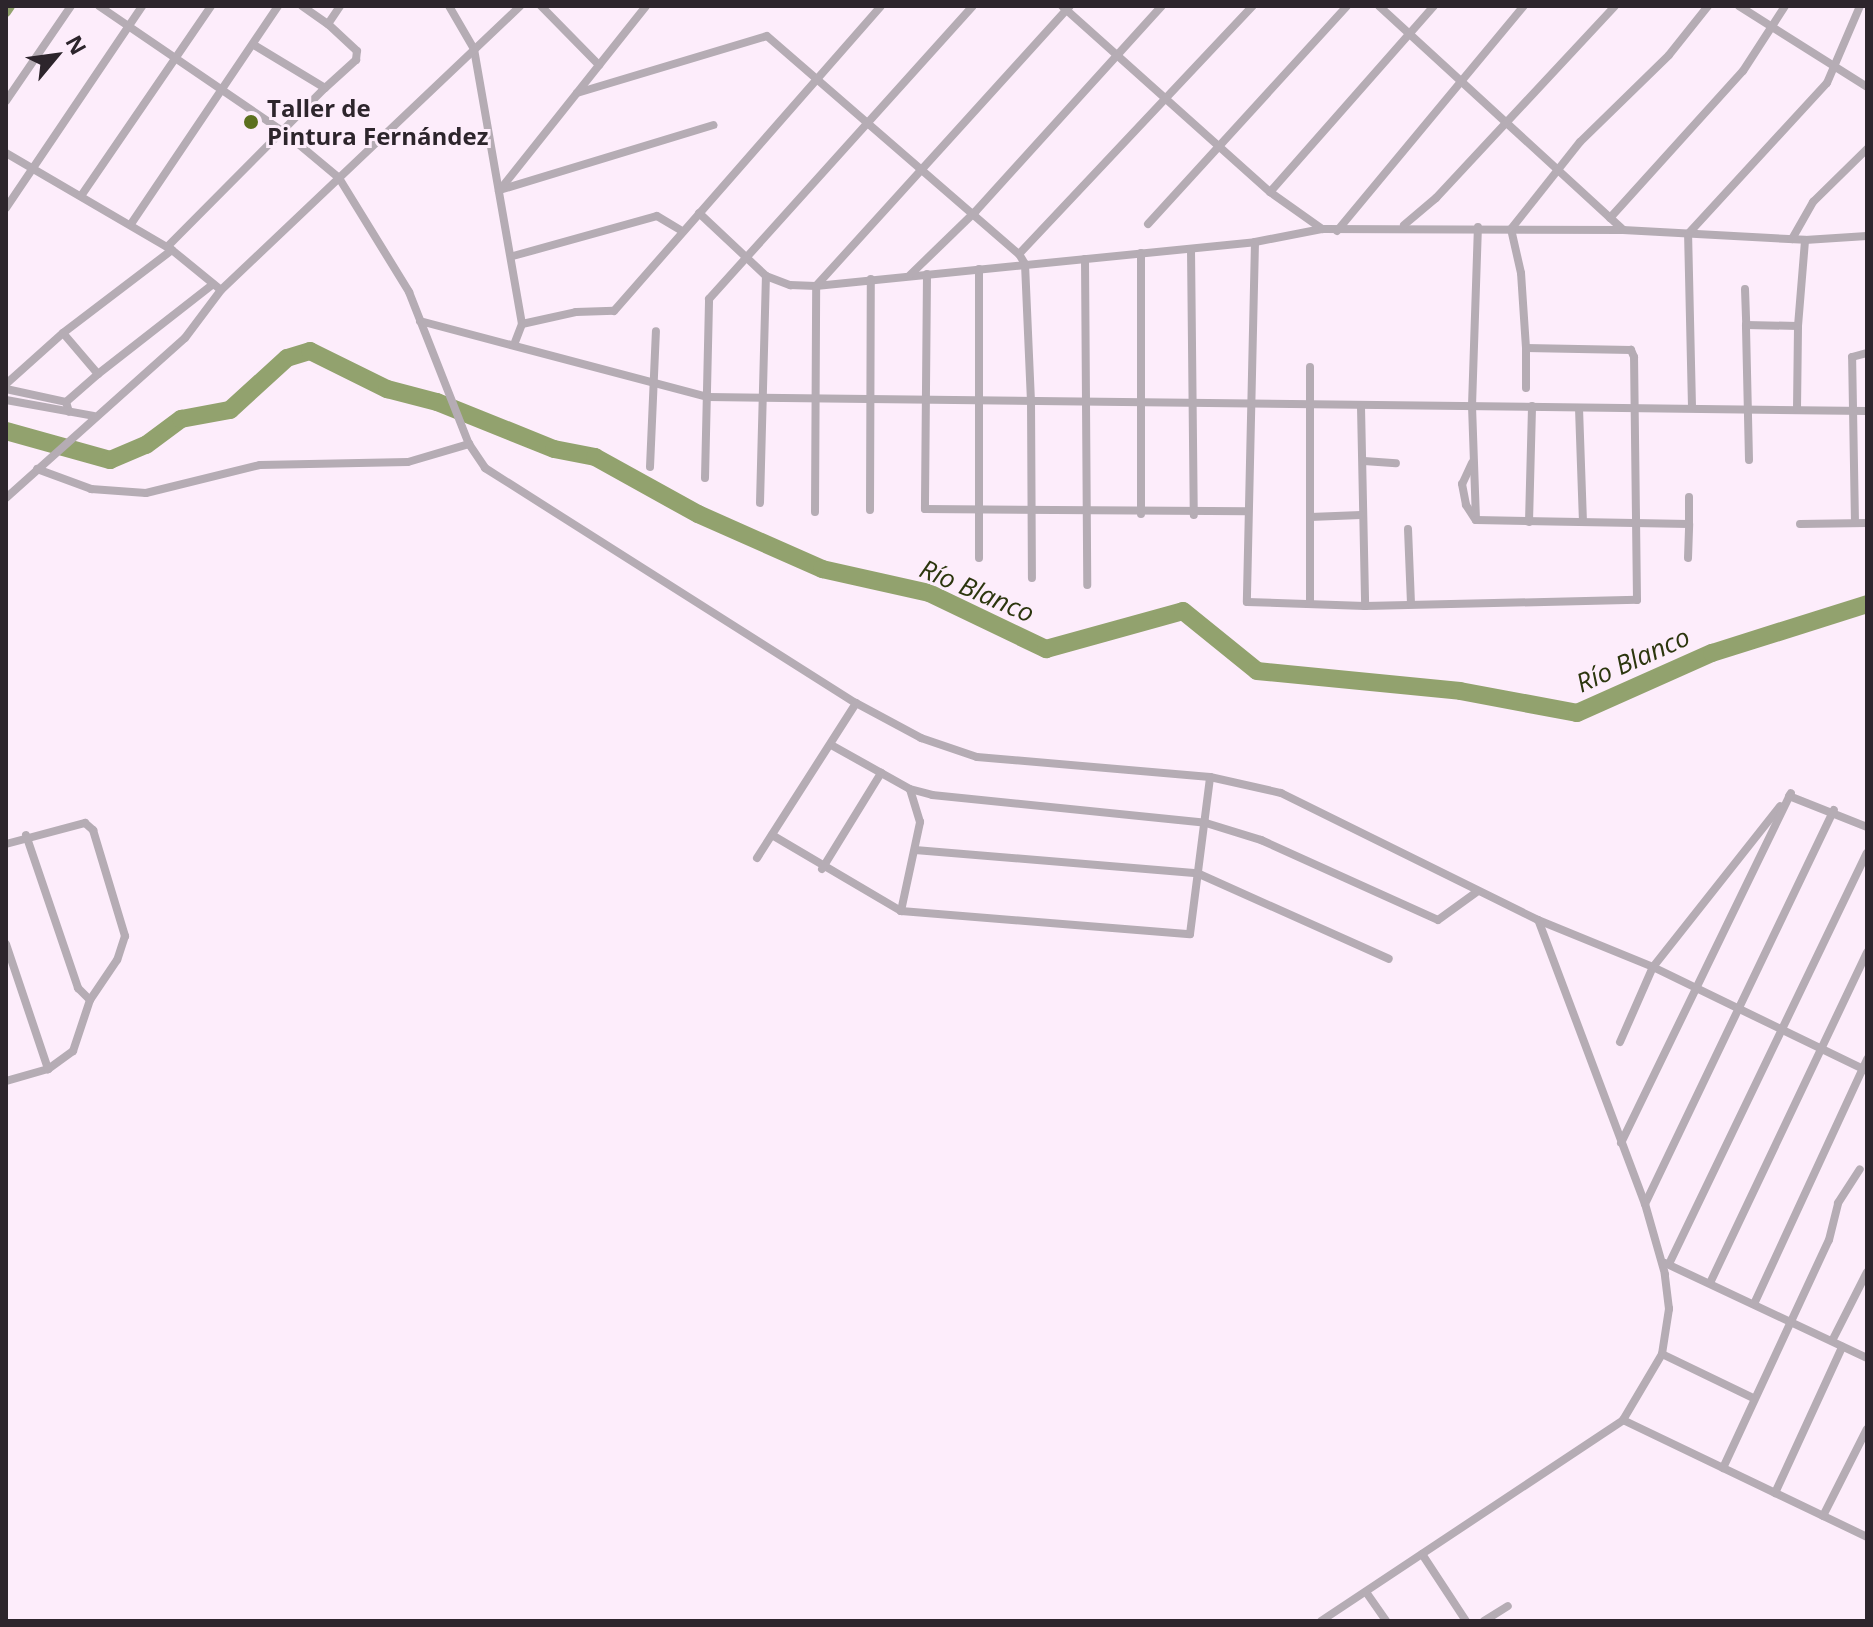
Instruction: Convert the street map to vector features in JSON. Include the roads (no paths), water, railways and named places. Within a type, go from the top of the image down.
[{"type":"street","points":[[6,101],[71,6]]},
{"type":"street","points":[[99,6],[284,132],[339,178],[402,280],[469,444],[485,468],[505,485],[856,703],[921,738],[977,757],[1210,777],[1281,793],[1538,920],[1653,967],[1779,1032],[1864,1070]]},
{"type":"street","points":[[6,208],[142,6]]},
{"type":"street","points":[[81,196],[178,59],[211,6]]},
{"type":"street","points":[[131,224],[278,6]]},
{"type":"street","points":[[94,416],[6,386],[63,333],[170,249],[325,88],[356,60],[357,51],[328,24],[302,6]]},
{"type":"street","points":[[328,24],[340,6]]},
{"type":"street","points":[[449,6],[474,49],[513,256],[522,324],[514,345]]},
{"type":"street","points":[[6,498],[73,434],[185,338],[221,290],[520,6]]},
{"type":"street","points":[[541,6],[599,65]]},
{"type":"street","points":[[501,190],[647,6]]},
{"type":"street","points":[[522,324],[576,312],[614,311],[881,6]]},
{"type":"street","points":[[705,478],[708,397],[706,305],[743,256],[973,6]]},
{"type":"street","points":[[910,275],[975,212],[1162,6]]},
{"type":"street","points":[[1019,254],[1168,100],[1253,6]]},
{"type":"street","points":[[1148,224],[1347,6]]},
{"type":"street","points":[[1379,6],[1555,172],[1623,230]]},
{"type":"street","points":[[1270,192],[1434,6]]},
{"type":"street","points":[[1337,231],[1457,80],[1524,6]]},
{"type":"street","points":[[1404,225],[1505,125],[1615,6]]},
{"type":"street","points":[[1511,229],[1555,172],[1669,55],[1708,6]]},
{"type":"street","points":[[1739,6],[1772,31],[1867,87]]},
{"type":"street","points":[[1610,218],[1678,147],[1772,31],[1785,6]]},
{"type":"street","points":[[1692,407],[1688,234],[1817,95],[1835,67],[1860,6]]},
{"type":"street","points":[[815,512],[816,286],[1066,7],[1270,192],[1322,229]]},
{"type":"street","points":[[577,93],[767,36],[868,119],[1019,254],[1025,264],[1031,400],[1032,578]]},
{"type":"street","points":[[254,45],[325,88]]},
{"type":"street","points":[[501,190],[714,125]]},
{"type":"street","points":[[1792,239],[1813,202],[1867,149]]},
{"type":"street","points":[[6,153],[131,224],[170,249],[221,290]]},
{"type":"street","points":[[1423,208],[1428,226]]},
{"type":"street","points":[[699,213],[766,276],[790,285],[816,286],[1255,242],[1322,229],[1337,231],[1404,225],[1623,230],[1805,240],[1867,236]]},
{"type":"street","points":[[513,256],[657,216],[682,231]]},
{"type":"street","points":[[1478,227],[1472,406],[1476,520],[1689,524]]},
{"type":"street","points":[[1511,229],[1521,273],[1526,388]]},
{"type":"street","points":[[1797,409],[1798,326],[1805,240]]},
{"type":"street","points":[[1255,242],[1247,602],[1365,606],[1628,603],[1637,600],[1636,407],[1631,350],[1526,348]]},
{"type":"street","points":[[1191,249],[1194,515]]},
{"type":"street","points":[[1141,253],[1141,514]]},
{"type":"street","points":[[1085,259],[1089,401],[1087,585]]},
{"type":"street","points":[[979,269],[979,558]]},
{"type":"street","points":[[927,274],[925,509],[1194,515],[1248,511]]},
{"type":"street","points":[[760,503],[766,276]]},
{"type":"street","points":[[870,510],[873,400],[871,279]]},
{"type":"street","points":[[68,407],[98,374],[213,284]]},
{"type":"street","points":[[1745,289],[1749,460]]},
{"type":"street","points":[[420,321],[708,397],[1195,401],[1361,407],[1746,407],[1867,411]]},
{"type":"street","points":[[1746,325],[1798,326]]},
{"type":"street","points":[[650,467],[656,331]]},
{"type":"street","points":[[63,333],[98,374]]},
{"type":"street","points":[[1855,523],[1849,411],[1852,357],[1867,353]]},
{"type":"street","points":[[1310,367],[1310,602]]},
{"type":"street","points":[[6,400],[68,407]]},
{"type":"street","points":[[1529,522],[1532,406]]},
{"type":"street","points":[[1361,407],[1365,606]]},
{"type":"street","points":[[1579,408],[1583,522]]},
{"type":"street","points":[[41,465],[91,489],[146,493],[260,465],[408,462],[469,444]]},
{"type":"street","points":[[1364,461],[1396,463]]},
{"type":"street","points":[[1688,558],[1689,497]]},
{"type":"street","points":[[1310,517],[1361,515]]},
{"type":"street","points":[[1800,524],[1867,523]]},
{"type":"street","points":[[1408,529],[1411,604]]},
{"type":"street","points":[[757,858],[833,746],[856,703]]},
{"type":"street","points":[[833,746],[910,789],[1206,823],[1261,840],[1423,916],[1438,920],[1478,891]]},
{"type":"street","points":[[822,869],[881,773]]},
{"type":"street","points":[[772,835],[822,869],[901,911],[1190,934],[1210,777]]},
{"type":"street","points":[[901,911],[915,850],[919,810],[910,789]]},
{"type":"street","points":[[1791,793],[1867,827]]},
{"type":"street","points":[[1620,1042],[1653,967],[1791,793]]},
{"type":"street","points":[[1621,1143],[1791,793]]},
{"type":"street","points":[[1645,1204],[1834,810]]},
{"type":"street","points":[[6,844],[26,835],[77,823],[93,830],[125,936],[117,960],[90,1000],[73,1051],[48,1069],[6,1081]]},
{"type":"street","points":[[26,835],[78,988],[90,1000]]},
{"type":"street","points":[[915,850],[1197,873],[1389,959]]},
{"type":"street","points":[[1665,1263],[1867,853]]},
{"type":"street","points":[[1325,1620],[1623,1420],[1662,1354],[1669,1309],[1665,1263],[1538,920]]},
{"type":"street","points":[[6,944],[48,1069]]},
{"type":"street","points":[[1710,1283],[1867,952]]},
{"type":"street","points":[[1754,1304],[1867,1059]]},
{"type":"street","points":[[1723,1468],[1829,1240],[1835,1211],[1860,1169]]},
{"type":"street","points":[[1665,1263],[1867,1358]]},
{"type":"street","points":[[1832,1341],[1867,1272]]},
{"type":"street","points":[[1775,1493],[1842,1347]]},
{"type":"street","points":[[1662,1354],[1753,1398]]},
{"type":"street","points":[[1623,1420],[1867,1537]]},
{"type":"street","points":[[1823,1516],[1867,1429]]},
{"type":"street","points":[[1422,1554],[1466,1621]]},
{"type":"street","points":[[1366,1592],[1386,1621]]},
{"type":"street","points":[[1484,1621],[1508,1606]]},
{"type":"waterway","points":[[6,12],[10,6]]},
{"type":"waterway","name":"Río Blanco","points":[[6,431],[110,460],[146,445],[181,419],[230,410],[287,358],[310,351],[387,389],[437,402],[554,449],[595,457],[698,514],[822,569],[929,593],[1046,649],[1183,611],[1257,671],[1460,691],[1577,713],[1712,653],[1867,604]]},
{"type":"place","name":"Taller de Pintura Fernández","points":[[251,122]]}]
